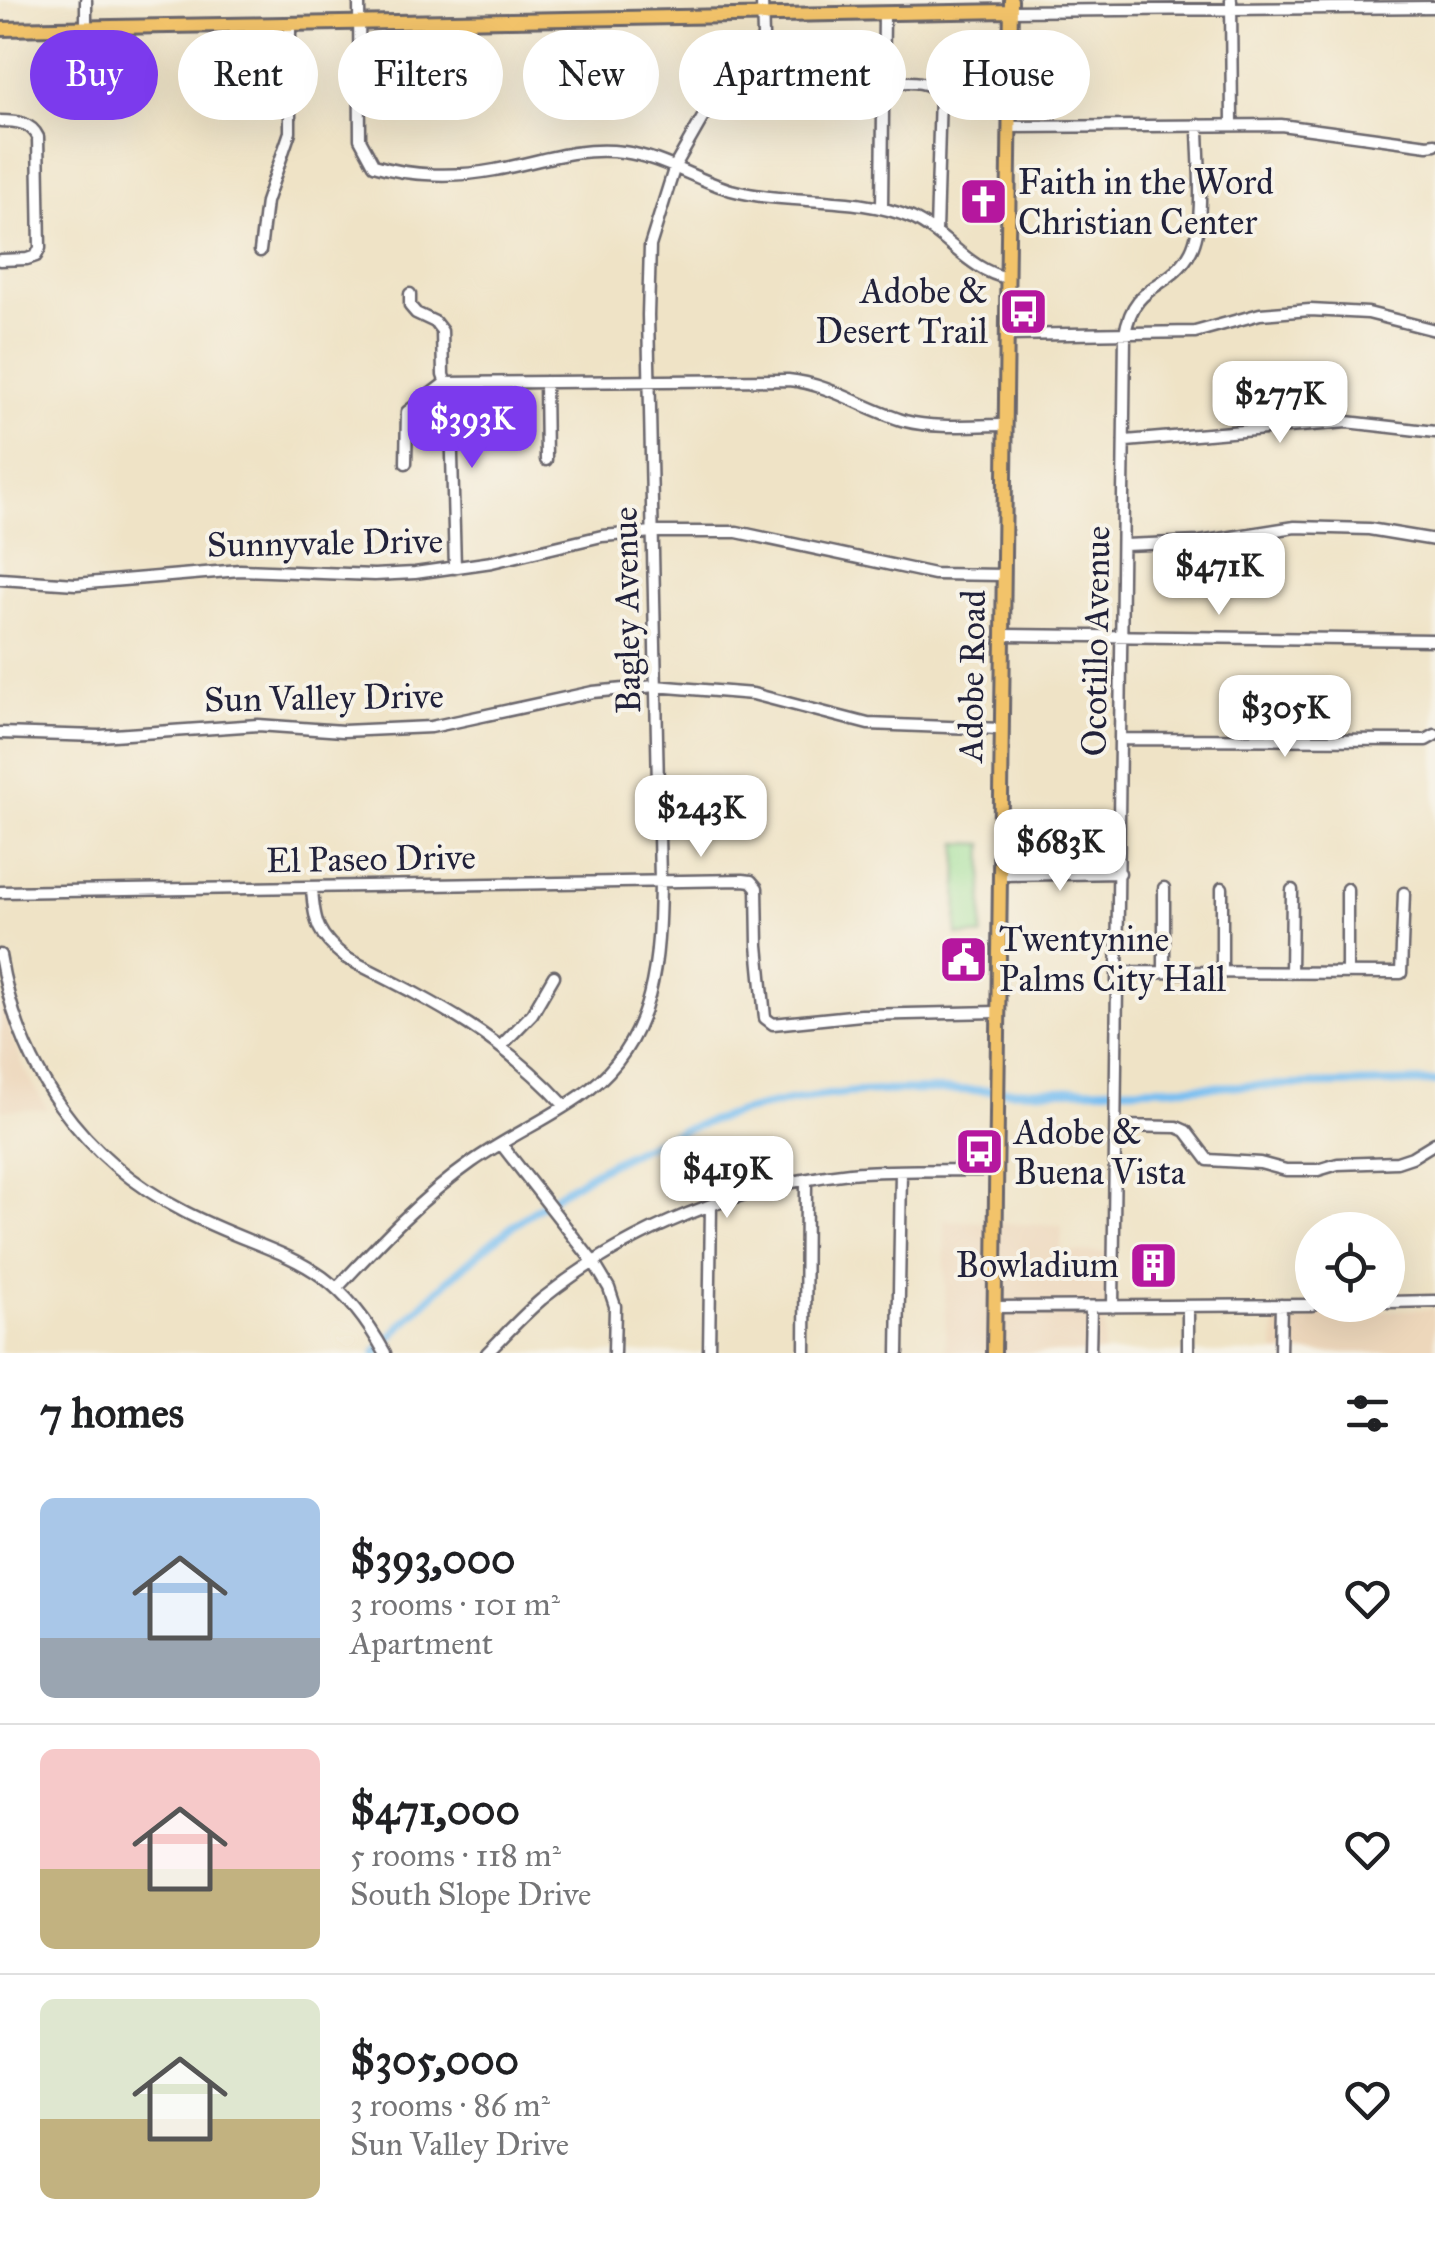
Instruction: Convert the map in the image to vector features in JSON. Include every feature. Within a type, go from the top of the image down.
[{"type":"main road","points":[[0,29],[884,13],[948,6],[1010,6]]},
{"type":"main road","name":"Adobe Road","points":[[994,1353],[1010,6]]},
{"type":"street","points":[[86,0],[86,28]]},
{"type":"street","points":[[359,0],[360,139],[374,165],[389,170],[462,174],[585,151],[622,152],[675,166],[730,190],[882,208],[936,232],[991,275],[1008,278]]},
{"type":"street","name":"Bagley Avenue","points":[[338,1287],[417,1206],[474,1160],[564,1106],[607,1073],[640,1028],[651,1000],[657,961],[660,881],[650,246],[675,166],[708,110],[748,63],[764,37],[762,0]]},
{"type":"street","points":[[1231,4],[1232,124]]},
{"type":"street","points":[[1010,6],[1435,6]]},
{"type":"street","points":[[884,13],[884,30]]},
{"type":"street","points":[[260,251],[266,202],[290,132],[290,24]]},
{"type":"street","points":[[906,84],[934,86],[940,94],[936,232]]},
{"type":"street","points":[[882,208],[883,120]]},
{"type":"street","points":[[0,121],[31,127],[38,138],[40,248],[36,256],[26,260],[0,260]]},
{"type":"street","name":"Ocotillo Avenue","points":[[1113,1307],[1125,334],[1135,302],[1181,267],[1196,241],[1198,125]]},
{"type":"street","points":[[1010,127],[1313,127],[1435,144]]},
{"type":"street","points":[[410,294],[410,306],[416,313],[435,322],[442,331],[451,418],[455,568]]},
{"type":"street","points":[[1007,335],[1195,332],[1260,314],[1310,310],[1368,312],[1435,330]]},
{"type":"street","points":[[406,464],[407,412],[445,383],[802,381],[830,388],[906,421],[1006,425]]},
{"type":"street","points":[[545,382],[546,460]]},
{"type":"street","points":[[1126,441],[1348,422],[1435,432]]},
{"type":"street","points":[[1124,545],[1200,542],[1295,527],[1369,528],[1435,540]]},
{"type":"street","name":"Sunnyvale Drive","points":[[0,579],[76,584],[240,570],[374,575],[455,568],[602,536],[653,532],[737,532],[934,574],[1004,576]]},
{"type":"street","points":[[1002,635],[1435,640]]},
{"type":"street","name":"Sun Valley Drive","points":[[0,733],[99,736],[258,725],[342,731],[412,729],[476,720],[593,692],[655,686],[753,694],[868,724],[1001,729]]},
{"type":"street","points":[[1122,739],[1426,740],[1435,736]]},
{"type":"street","points":[[1000,875],[1120,873]]},
{"type":"street","name":"El Paseo Drive","points":[[0,892],[743,880],[751,881],[757,888],[760,986],[768,1021],[781,1024],[860,1015],[998,1012]]},
{"type":"street","points":[[312,888],[314,919],[324,940],[334,949],[436,1002],[501,1046],[535,1073],[564,1106]]},
{"type":"street","points":[[1164,888],[1164,972]]},
{"type":"street","points":[[1222,888],[1222,973]]},
{"type":"street","points":[[1292,890],[1292,973]]},
{"type":"street","points":[[1348,890],[1348,974]]},
{"type":"street","points":[[1118,972],[1401,972],[1404,894]]},
{"type":"street","points":[[0,955],[6,989],[24,1044],[50,1093],[101,1155],[142,1188],[187,1213],[292,1256],[338,1287],[385,1353]]},
{"type":"street","points":[[501,1046],[532,1014],[554,976]]},
{"type":"street","points":[[1116,1126],[1176,1127],[1186,1131],[1208,1160],[1260,1163],[1298,1171],[1338,1164],[1397,1162],[1412,1158],[1435,1143]]},
{"type":"street","points":[[501,1144],[594,1263],[614,1297],[614,1353]]},
{"type":"street","points":[[490,1352],[543,1298],[594,1263],[670,1220],[711,1204],[806,1180],[902,1171],[996,1170]]},
{"type":"street","points":[[898,1353],[902,1171]]},
{"type":"street","points":[[806,1180],[806,1353]]},
{"type":"street","points":[[709,1353],[711,1204]]},
{"type":"street","points":[[1405,1302],[1435,1301]]},
{"type":"street","points":[[995,1308],[1295,1305]]},
{"type":"street","points":[[1280,1353],[1281,1306]]},
{"type":"street","points":[[1090,1353],[1091,1307]]},
{"type":"street","points":[[1188,1308],[1188,1353]]},
{"type":"shaded area","points":[[0,1003],[24,1067],[47,1109],[0,1110]]},
{"type":"shaded area","points":[[944,1220],[1062,1226],[1061,1252],[1110,1252],[1103,1353],[946,1353]]},
{"type":"shaded area","points":[[1435,1309],[1435,1353],[1274,1353],[1275,1313],[1295,1312],[1295,1322],[1405,1322],[1405,1310]]},
{"type":"green space","points":[[958,843],[984,844],[982,936],[957,935]]},
{"type":"waterway","points":[[376,1353],[476,1255],[530,1213],[586,1177],[645,1146],[708,1122],[775,1104],[899,1090],[1435,1082]]},
{"type":"place","name":"Faith in the Word Christian Center","points":[[983,202]]},
{"type":"place","name":"Adobe & Desert Trail","points":[[1023,311]]},
{"type":"place","name":"Twentynine Palms City Hall","points":[[964,959]]},
{"type":"place","name":"Adobe & Buena Vista","points":[[979,1152]]},
{"type":"place","name":"Bowladium","points":[[1154,1265]]}]
